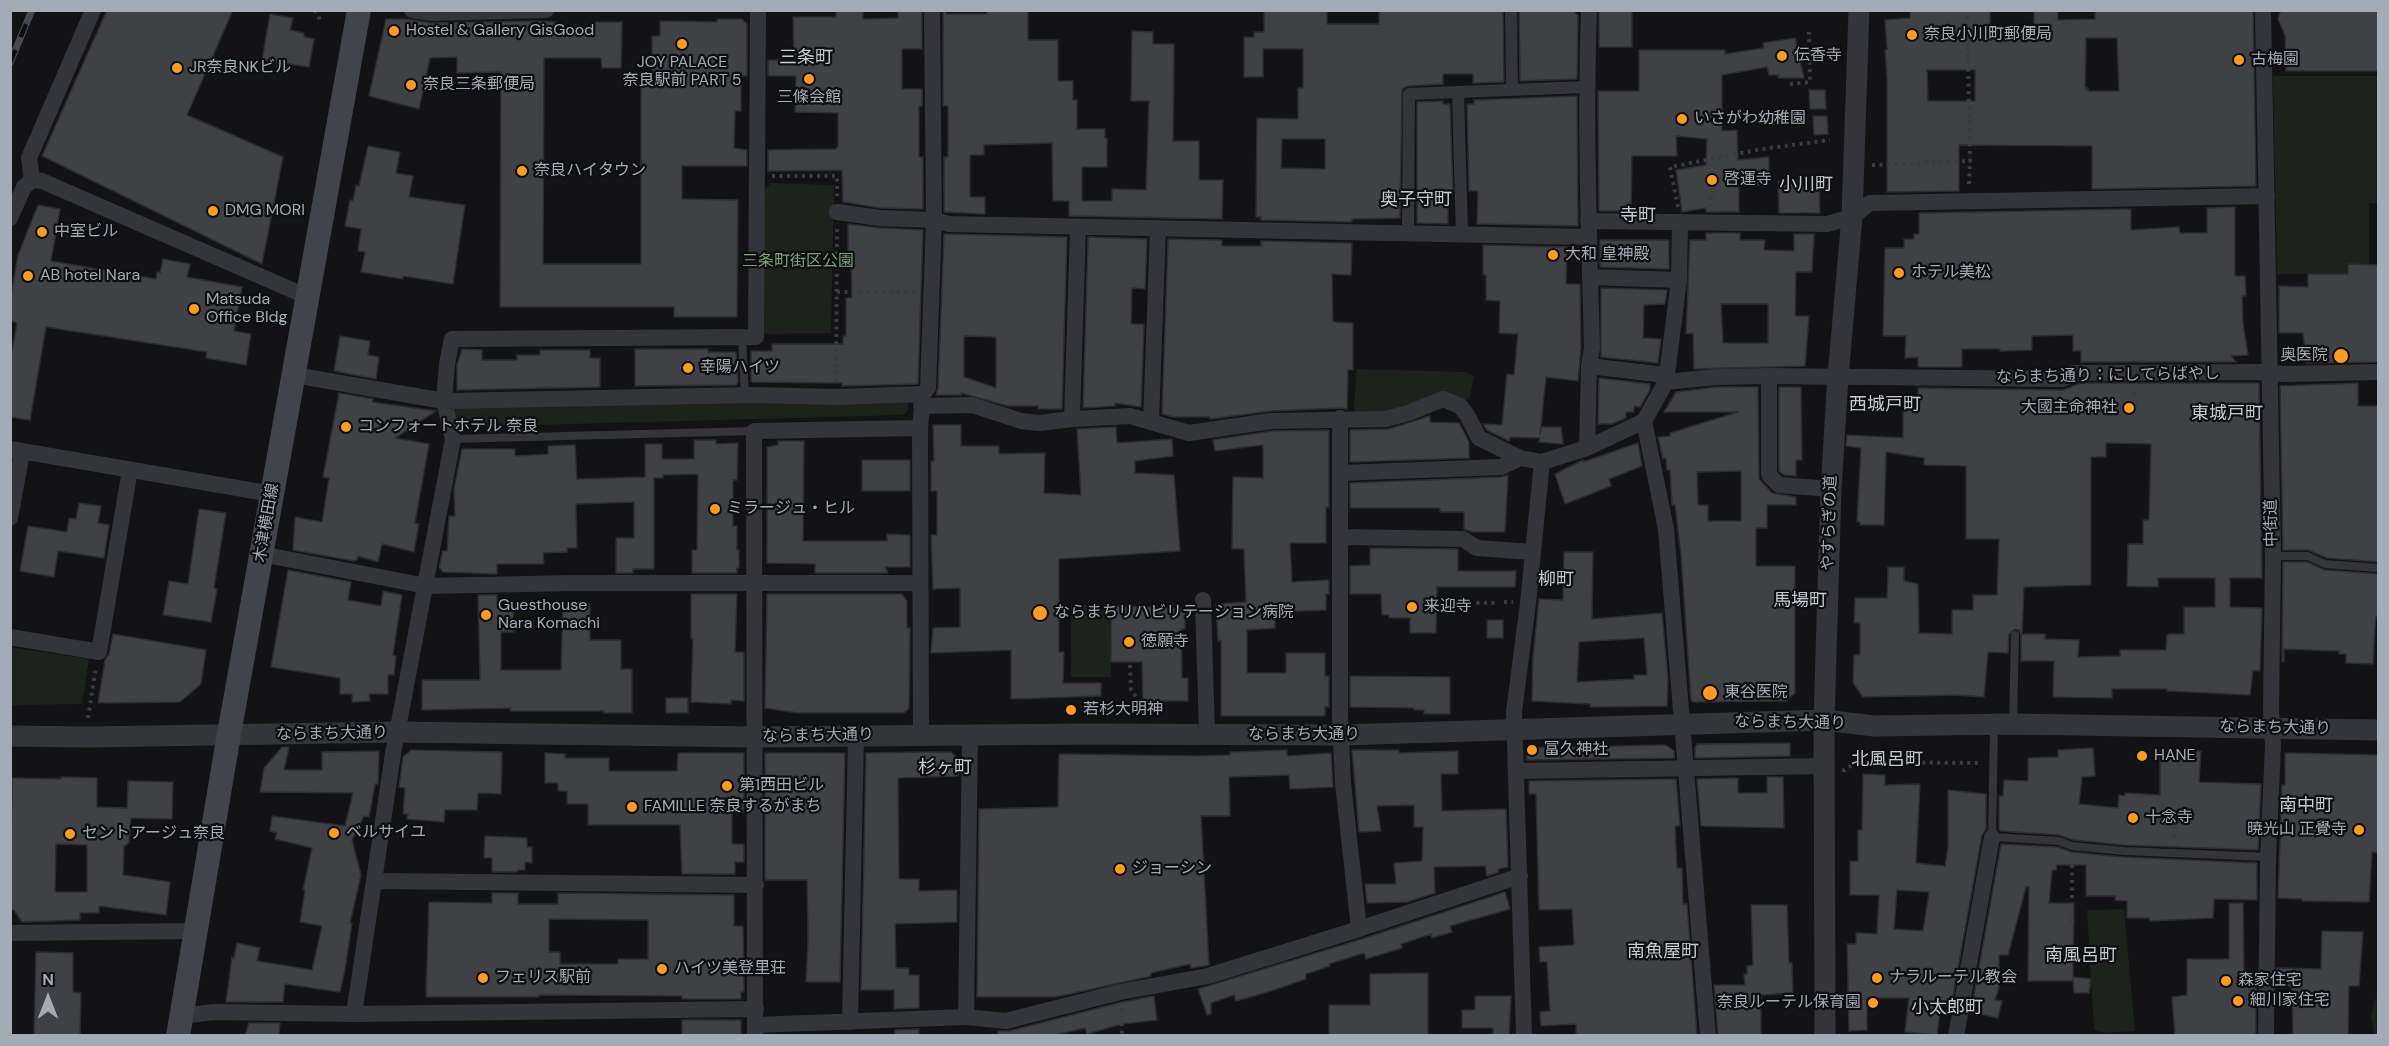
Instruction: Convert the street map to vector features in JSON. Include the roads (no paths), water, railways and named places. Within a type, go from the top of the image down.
[{"type":"main road","name":"木津横田線","points":[[180,1026],[229,734],[359,10]]},
{"type":"street","points":[[32,180],[29,158],[93,10]]},
{"type":"street","points":[[412,10],[432,13],[546,10]]},
{"type":"street","points":[[354,1014],[397,732],[453,439],[444,400],[452,339],[756,337],[758,10]]},
{"type":"street","points":[[921,735],[920,428],[922,400],[928,388],[934,220],[932,10]]},
{"type":"street","points":[[1511,10],[1512,89]]},
{"type":"street","points":[[1587,448],[1589,366],[1592,348],[1586,87],[1589,10]]},
{"type":"street","name":"やすらぎの道","points":[[1825,1035],[1824,720],[1831,489],[1852,217],[1859,10]]},
{"type":"street","name":"中街道","points":[[2263,10],[2273,556],[2271,709],[2273,728],[2268,857],[2266,1035]]},
{"type":"street","points":[[1408,233],[1409,94],[1586,87]]},
{"type":"street","points":[[1458,92],[1462,235]]},
{"type":"street","points":[[10,218],[24,187],[32,180],[42,181],[308,297]]},
{"type":"street","points":[[837,212],[880,218],[934,220],[949,224],[1462,235],[1680,222],[1827,224],[1852,217],[1870,203],[2267,196]]},
{"type":"street","points":[[294,375],[444,400],[745,396],[922,400],[972,405],[1021,421],[1040,423],[1130,416],[1189,433],[1271,421],[1386,419],[1443,399],[1460,406],[1479,438],[1520,458],[1542,462],[1587,448],[1644,421],[1666,378],[1679,280],[1680,222]]},
{"type":"street","points":[[1072,419],[1078,228]]},
{"type":"street","points":[[1151,422],[1158,228]]},
{"type":"street","points":[[1590,276],[1679,280]]},
{"type":"street","name":"ならまち通り：にしてらばやし","points":[[1589,366],[1666,378],[1838,376],[2063,379],[2073,373],[2379,372]]},
{"type":"street","points":[[1769,376],[1769,475],[1779,485],[1831,489]]},
{"type":"street","points":[[1340,418],[1340,716],[1343,783],[1359,929]]},
{"type":"street","points":[[1644,421],[1666,529],[1708,1035]]},
{"type":"street","points":[[755,1023],[754,431],[920,428]]},
{"type":"street","points":[[10,518],[16,451],[272,494]]},
{"type":"street","points":[[1340,473],[1501,467],[1520,458]]},
{"type":"street","points":[[1524,1035],[1514,712],[1542,462]]},
{"type":"street","points":[[10,637],[99,652],[130,470]]},
{"type":"street","points":[[1341,537],[1463,538],[1477,548],[1532,552]]},
{"type":"street","points":[[261,554],[426,586],[578,583],[920,583]]},
{"type":"street","points":[[1203,600],[1207,735]]},
{"type":"street","name":"ならまち大通り","points":[[10,736],[88,737],[397,732],[755,737],[1342,735],[1824,720],[1874,726],[2004,724],[2379,730]]},
{"type":"street","points":[[850,1022],[856,735]]},
{"type":"street","points":[[966,1017],[970,735]]},
{"type":"street","points":[[1517,771],[1824,766]]},
{"type":"street","points":[[1956,1035],[1992,837]]},
{"type":"street","points":[[180,1026],[214,1012],[755,1023],[966,1017],[1006,1021],[1120,992],[1208,976],[1520,876]]},
{"type":"street","points":[[375,881],[756,885]]},
{"type":"street","points":[[10,933],[196,931]]},
{"type":"lane","points":[[742,338],[745,396]]},
{"type":"lane","points":[[453,439],[581,438],[754,431]]},
{"type":"lane","points":[[2273,556],[2308,556],[2325,564],[2379,568]]},
{"type":"lane","points":[[2015,636],[2004,724],[1995,763],[1992,837],[2059,842],[2072,846],[2124,851],[2268,857]]},
{"type":"railway","points":[[10,63],[32,10]]},
{"type":"place","name":"Hostel & Gallery GisGood","points":[[394,31]]},
{"type":"place","name":"奈良小川町郵便局","points":[[1912,35]]},
{"type":"place","name":"JOY PALACE 奈良駅前 PART 5","points":[[682,44]]},
{"type":"place","name":"伝香寺","points":[[1782,56]]},
{"type":"place","name":"古梅園","points":[[2239,60]]},
{"type":"place","name":"JR奈良NKビル","points":[[177,68]]},
{"type":"place","name":"三條会館","points":[[809,79]]},
{"type":"place","name":"奈良三条郵便局","points":[[411,85]]},
{"type":"place","name":"いさがわ幼稚園","points":[[1682,119]]},
{"type":"place","name":"奈良ハイタウン","points":[[522,171]]},
{"type":"place","name":"啓運寺","points":[[1712,180]]},
{"type":"place","name":"DMG MORI","points":[[213,211]]},
{"type":"place","name":"中室ビル","points":[[42,232]]},
{"type":"place","name":"大和 皇神殿","points":[[1553,255]]},
{"type":"place","name":"ホテル美松","points":[[1899,273]]},
{"type":"place","name":"AB hotel Nara","points":[[28,276]]},
{"type":"place","name":"Matsuda Office Bldg","points":[[194,309]]},
{"type":"place","name":"奥医院","points":[[2341,356]]},
{"type":"place","name":"幸陽ハイツ","points":[[688,368]]},
{"type":"place","name":"大國主命神社","points":[[2129,408]]},
{"type":"place","name":"コンフォートホテル 奈良","points":[[346,427]]},
{"type":"place","name":"ミラージュ・ヒル","points":[[715,509]]},
{"type":"place","name":"来迎寺","points":[[1412,607]]},
{"type":"place","name":"ならまちリハビリテーション病院","points":[[1040,613]]},
{"type":"place","name":"Guesthouse Nara Komachi","points":[[486,615]]},
{"type":"place","name":"徳願寺","points":[[1129,642]]},
{"type":"place","name":"東谷医院","points":[[1710,693]]},
{"type":"place","name":"若杉大明神","points":[[1071,710]]},
{"type":"place","name":"富久神社","points":[[1532,750]]},
{"type":"place","name":"HANE","points":[[2142,756]]},
{"type":"place","name":"第1西田ビル","points":[[727,786]]},
{"type":"place","name":"FAMILLE 奈良するがまち","points":[[632,807]]},
{"type":"place","name":"十念寺","points":[[2133,818]]},
{"type":"place","name":"暁光山 正覺寺","points":[[2359,830]]},
{"type":"place","name":"ベルサイユ","points":[[334,833]]},
{"type":"place","name":"セントアージュ奈良","points":[[70,834]]},
{"type":"place","name":"ジョーシン","points":[[1120,869]]},
{"type":"place","name":"ハイツ美登里荘","points":[[662,969]]},
{"type":"place","name":"フェリス駅前","points":[[483,978]]},
{"type":"place","name":"ナラルーテル教会","points":[[1877,978]]},
{"type":"place","name":"森家住宅","points":[[2226,981]]},
{"type":"place","name":"細川家住宅","points":[[2238,1001]]},
{"type":"place","name":"奈良ルーテル保育園","points":[[1873,1003]]},
{"type":"district","name":"三条町","points":[[806,58]]},
{"type":"district","name":"小川町","points":[[1806,185]]},
{"type":"district","name":"奥子守町","points":[[1416,200]]},
{"type":"district","name":"寺町","points":[[1638,216]]},
{"type":"district","name":"西城戸町","points":[[1885,405]]},
{"type":"district","name":"東城戸町","points":[[2227,414]]},
{"type":"district","name":"柳町","points":[[1556,580]]},
{"type":"district","name":"馬場町","points":[[1800,601]]},
{"type":"district","name":"北風呂町","points":[[1887,760]]},
{"type":"district","name":"杉ヶ町","points":[[945,768]]},
{"type":"district","name":"南中町","points":[[2306,806]]},
{"type":"district","name":"南魚屋町","points":[[1663,952]]},
{"type":"district","name":"南風呂町","points":[[2081,956]]},
{"type":"district","name":"小太郎町","points":[[1947,1008]]},
{"type":"park label","name":"三条町街区公園","points":[[798,262]]}]
